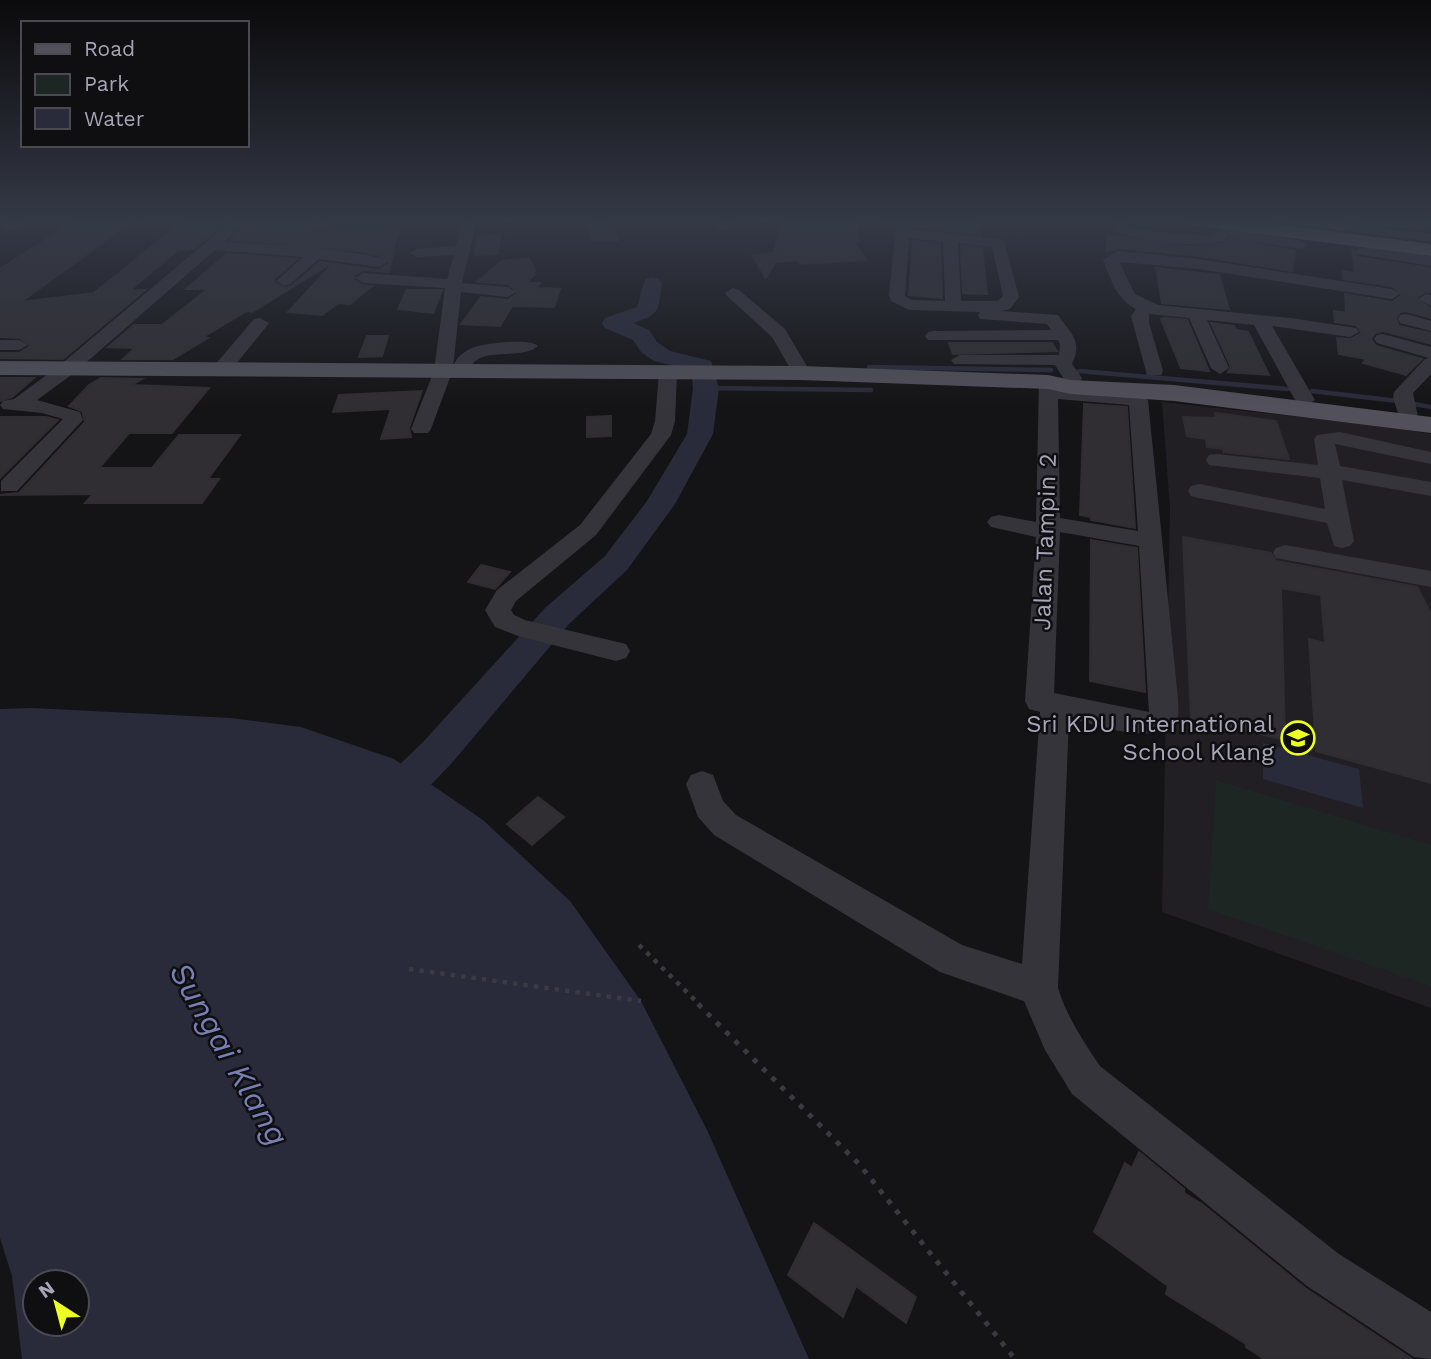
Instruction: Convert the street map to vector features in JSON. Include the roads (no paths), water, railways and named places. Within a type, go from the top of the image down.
[{"type":"main road","points":[[0,368],[802,373],[1059,378],[1305,400],[1420,419]]},
{"type":"main road","points":[[1059,378],[1071,387],[1174,393],[1420,419]]},
{"type":"street","points":[[9,405],[67,369],[167,282]]},
{"type":"street","points":[[367,295],[397,295],[415,282]]},
{"type":"street","points":[[420,282],[508,292]]},
{"type":"street","points":[[452,372],[455,282]]},
{"type":"street","points":[[898,282],[897,298],[909,304],[997,307],[1004,306],[1011,297],[1008,282]]},
{"type":"street","points":[[952,282],[953,306]]},
{"type":"street","points":[[1120,282],[1137,306],[1350,332]]},
{"type":"street","points":[[1363,282],[1392,294]]},
{"type":"street","points":[[733,293],[742,304],[769,323],[791,350],[802,373]]},
{"type":"street","points":[[1152,308],[1141,312],[1139,316],[1154,371]]},
{"type":"street","points":[[1195,313],[1220,368]]},
{"type":"street","points":[[934,315],[1046,317],[1055,322],[1063,335]]},
{"type":"street","points":[[1406,319],[1431,326]]},
{"type":"street","points":[[1260,320],[1305,400]]},
{"type":"street","points":[[222,370],[260,323]]},
{"type":"street","points":[[934,336],[1063,335]]},
{"type":"street","name":"Jalan Tampin 2","points":[[1039,988],[1047,703],[1048,528],[1059,378],[1069,352],[1069,344],[1063,335]]},
{"type":"street","points":[[1383,339],[1431,353]]},
{"type":"street","points":[[0,345],[19,345]]},
{"type":"street","points":[[421,429],[452,372],[463,362],[477,352],[529,346]]},
{"type":"street","points":[[960,360],[1059,378],[1138,400],[1152,541],[1163,716],[1157,722],[1144,724],[1047,703]]},
{"type":"street","points":[[1420,419],[1403,398],[1404,392],[1431,363]]},
{"type":"street","points":[[616,651],[518,626],[504,621],[498,610],[501,603],[588,530],[656,443],[666,425],[664,391],[675,373]]},
{"type":"street","points":[[9,405],[66,413],[73,420],[9,486]]},
{"type":"street","points":[[1342,541],[1324,439],[1330,437],[1431,458]]},
{"type":"street","points":[[1217,460],[1330,472],[1431,489]]},
{"type":"street","points":[[1199,491],[1338,518]]},
{"type":"street","points":[[999,522],[1152,541]]},
{"type":"street","points":[[1285,553],[1431,579]]},
{"type":"street","points":[[702,784],[709,808],[725,825],[953,960],[1039,988],[1048,1019],[1086,1080],[1323,1270],[1431,1340]]},
{"type":"water","name":"Sungai Klang","points":[[32,708],[231,718],[301,727],[394,759],[483,820],[570,901],[641,1001],[707,1130],[809,1359],[22,1359],[12,1276],[0,1238],[0,709]]},
{"type":"water","points":[[1263,743],[1359,769],[1363,808],[1263,779]]},
{"type":"waterway","points":[[381,809],[437,753],[557,616],[616,563],[660,504],[700,434],[706,388],[702,366],[662,356],[649,347],[641,335],[613,323],[647,311],[652,283]]},
{"type":"waterway","points":[[869,367],[1051,370]]},
{"type":"waterway","points":[[1079,371],[1288,389]]},
{"type":"waterway","points":[[706,388],[871,390]]},
{"type":"waterway","points":[[1312,391],[1398,401]]},
{"type":"waterway","points":[[1409,403],[1431,407]]},
{"type":"place","name":"Sri KDU International School Klang","points":[[1298,738]]}]
